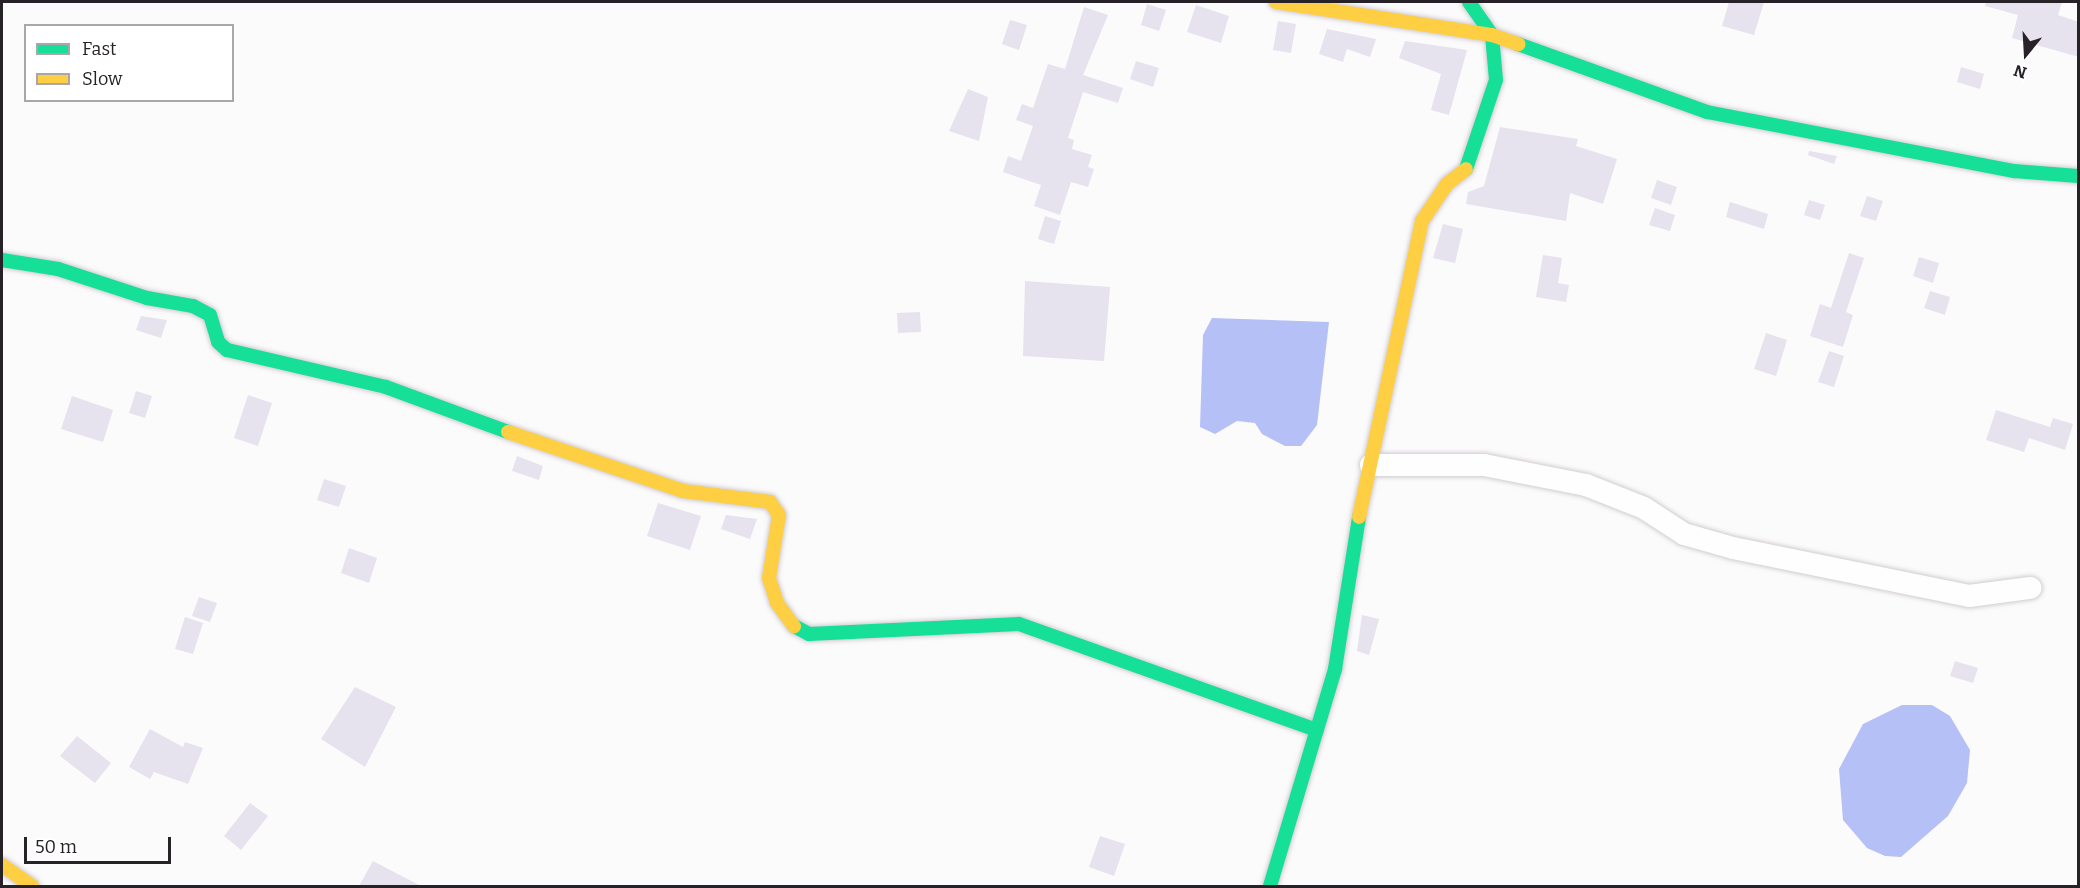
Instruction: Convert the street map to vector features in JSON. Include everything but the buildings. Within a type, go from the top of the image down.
[{"type":"street","points":[[1276,2],[1492,35],[1707,112],[2014,171],[2079,176]]},
{"type":"street","points":[[1270,886],[1335,669],[1340,615],[1422,221],[1447,184],[1466,170],[1496,80],[1492,35],[1469,2]]},
{"type":"street","points":[[2,261],[58,269],[147,298],[193,306],[210,315],[218,342],[227,350],[386,387],[611,471],[683,491],[770,502],[779,515],[769,578],[777,603],[794,626],[810,634],[1019,624],[1317,730]]},
{"type":"street","points":[[1371,465],[1484,465],[1586,485],[1644,508],[1684,534],[1733,548],[1969,596],[2030,588]]},
{"type":"street","points":[[2,865],[32,886]]},
{"type":"water","points":[[1212,318],[1329,322],[1317,425],[1301,446],[1285,446],[1262,434],[1255,423],[1237,421],[1215,434],[1200,427],[1203,335]]},
{"type":"water","points":[[1902,705],[1932,705],[1950,716],[1970,750],[1967,783],[1948,816],[1901,857],[1885,856],[1867,848],[1843,820],[1839,769],[1863,724]]},
{"type":"traffic: fast","points":[[1466,169],[1496,80],[1492,35],[1469,2]]},
{"type":"traffic: fast","points":[[1518,44],[1707,112],[2014,171],[2078,176]]},
{"type":"traffic: fast","points":[[2,260],[58,269],[147,298],[193,306],[210,315],[218,342],[227,350],[386,387],[508,432]]},
{"type":"traffic: fast","points":[[1270,886],[1335,669],[1359,517]]},
{"type":"traffic: fast","points":[[794,626],[809,634],[1019,624],[1317,730]]},
{"type":"traffic: slow","points":[[1276,2],[1492,35],[1518,44]]},
{"type":"traffic: slow","points":[[1359,517],[1422,221],[1447,184],[1466,169]]},
{"type":"traffic: slow","points":[[508,432],[683,491],[770,502],[779,515],[769,578],[777,603],[794,626]]},
{"type":"traffic: slow","points":[[2,865],[32,886]]}]
